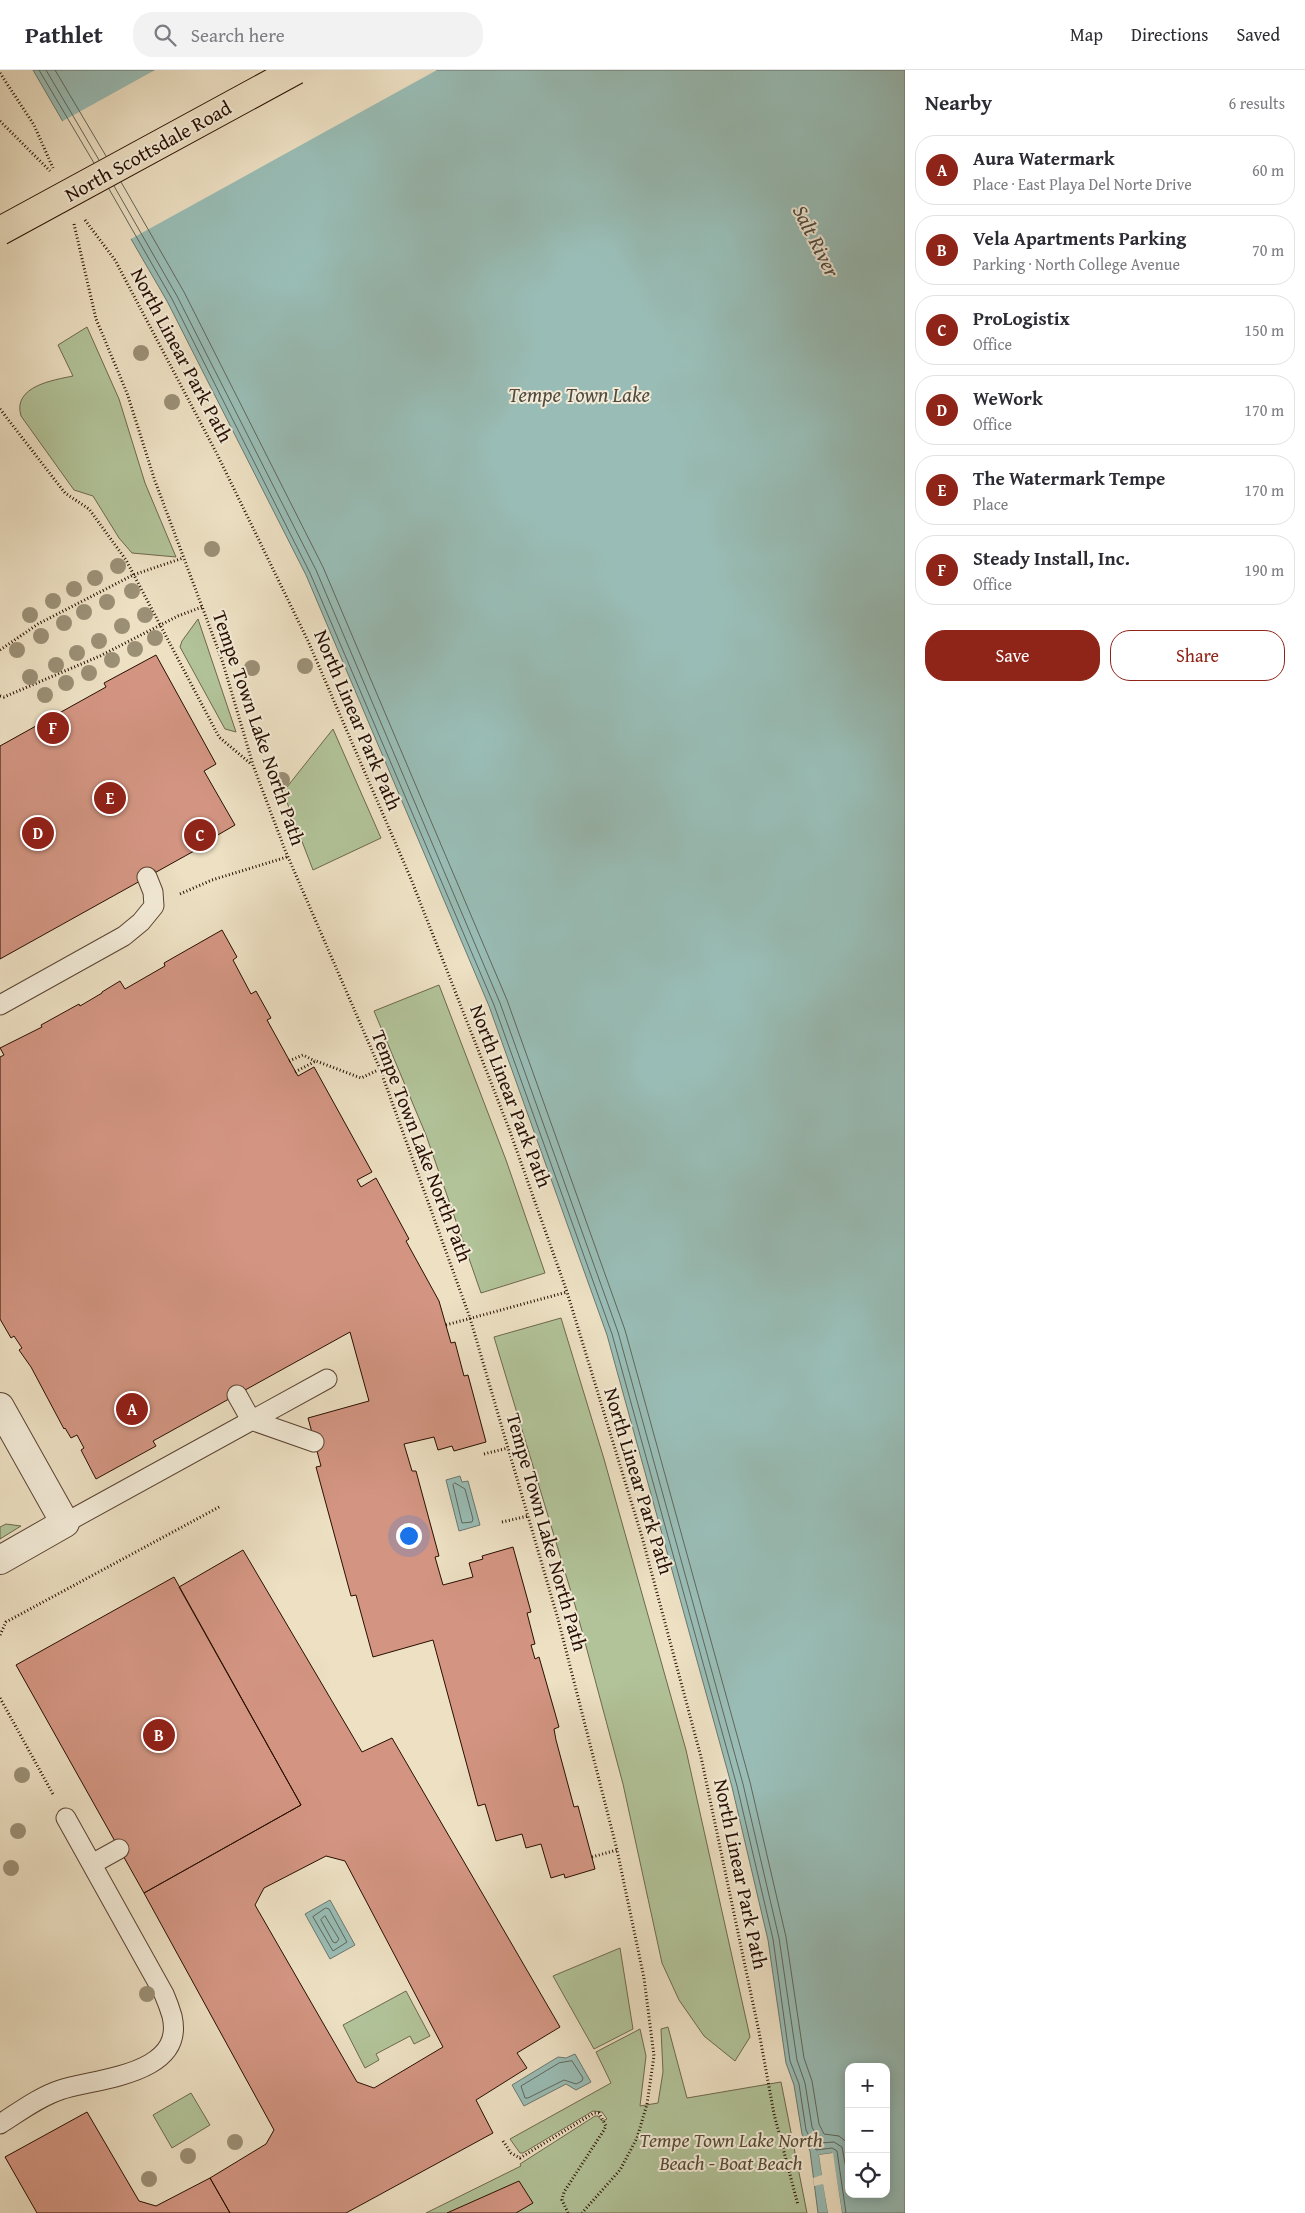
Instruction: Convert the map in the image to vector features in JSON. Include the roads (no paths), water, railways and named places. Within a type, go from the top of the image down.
[{"type":"main road","name":"North Scottsdale Road","points":[[0,231],[296,70]]},
{"type":"street","points":[[0,1407],[65,1523],[0,1560]]},
{"type":"lane","points":[[0,1005],[124,936],[141,922],[154,906],[153,892],[147,877]]},
{"type":"lane","points":[[65,1523],[327,1379]]},
{"type":"lane","points":[[237,1395],[251,1420],[314,1442]]},
{"type":"lane","points":[[0,2124],[61,2090],[110,2079],[145,2067],[159,2056],[169,2042],[173,2030],[172,2017],[164,1994],[66,1818]]},
{"type":"lane","points":[[92,1864],[119,1849]]},
{"type":"water","name":"Tempe Town Lake","points":[[33,70],[905,70],[905,2213],[842,2213],[832,2153],[819,2155],[828,2213],[818,2213],[810,2151],[802,2134],[794,2085],[786,2063],[768,1940],[732,1787],[607,1335],[489,1006],[306,575],[167,301]]},
{"type":"water","points":[[460,1476],[462,1482],[468,1481],[480,1525],[459,1531],[446,1480]]},
{"type":"water","points":[[330,1900],[355,1945],[330,1959],[305,1914]]},
{"type":"water","points":[[575,2054],[591,2082],[576,2090],[566,2084],[524,2106],[512,2085],[558,2057],[566,2058]]},
{"type":"place","name":"Steady Install, Inc.","points":[[53,728]]},
{"type":"place","name":"The Watermark Tempe","points":[[110,798]]},
{"type":"place","name":"WeWork","points":[[38,833]]},
{"type":"place","name":"ProLogistix","points":[[200,835]]},
{"type":"place","name":"Aura Watermark","points":[[132,1409]]},
{"type":"place","name":"Vela Apartments Parking","points":[[159,1735]]},
{"type":"water label","name":"Salt River","points":[[816,241]]},
{"type":"park label","name":"Tempe Town Lake North Beach - Boat Beach","points":[[731,2152]]}]
